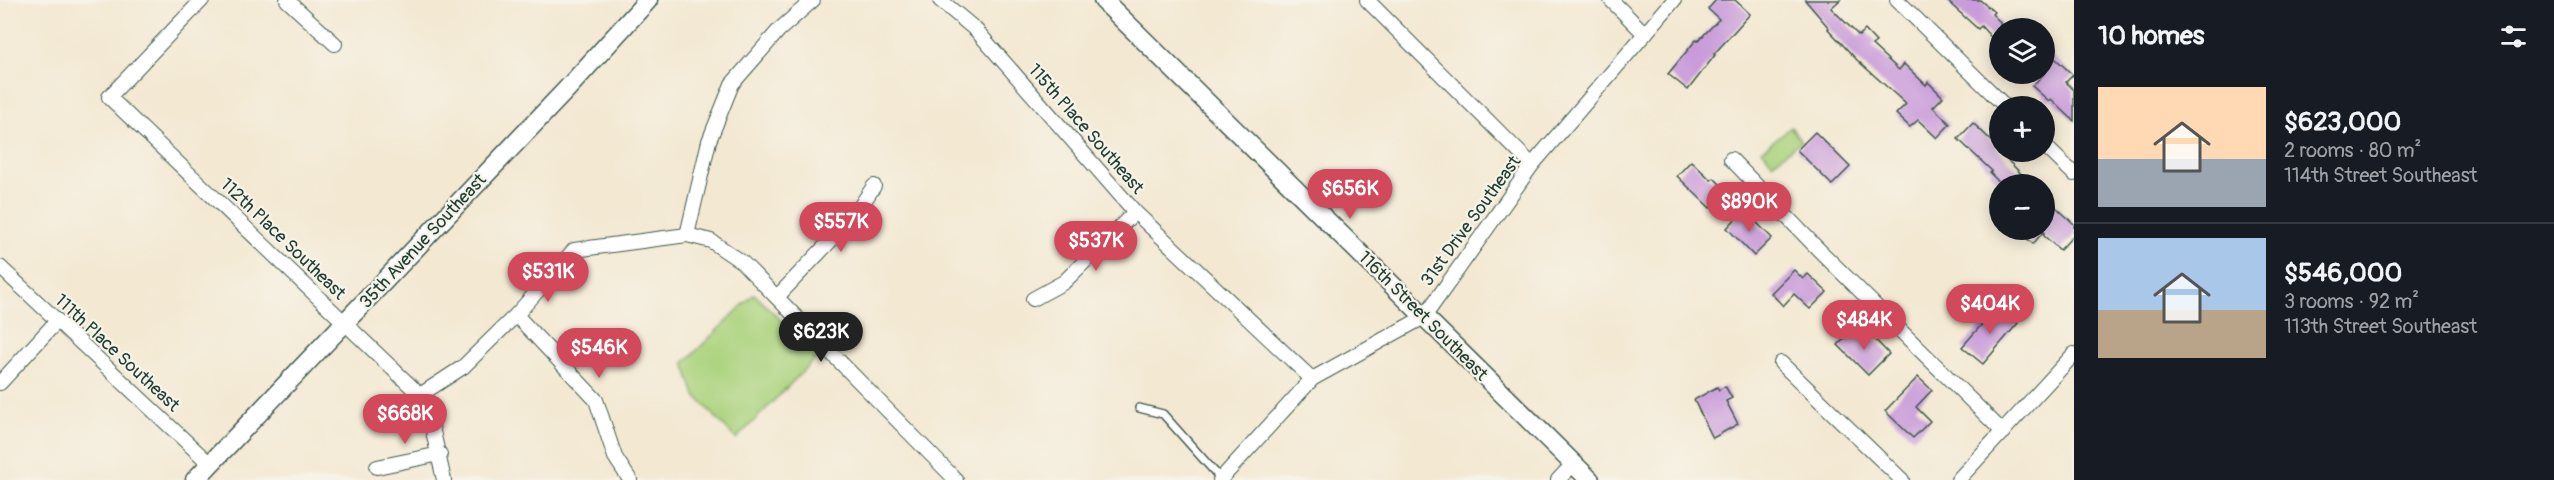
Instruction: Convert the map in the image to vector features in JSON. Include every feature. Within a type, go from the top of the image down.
[{"type":"street","name":"112th Place Southeast","points":[[201,0],[110,97],[420,395],[430,418],[440,454],[444,480]]},
{"type":"street","points":[[287,0],[334,44]]},
{"type":"street","name":"35th Avenue Southeast","points":[[195,480],[345,324],[648,0]]},
{"type":"street","points":[[687,235],[709,141],[732,84],[779,30],[813,0]]},
{"type":"street","name":"115th Place Southeast","points":[[940,0],[976,30],[1134,212],[1312,379]]},
{"type":"street","name":"116th Street Southeast","points":[[1103,0],[1590,480]]},
{"type":"street","points":[[1367,0],[1532,165]]},
{"type":"street","points":[[1611,0],[1645,34]]},
{"type":"street","name":"31st Drive Southeast","points":[[1220,480],[1312,379],[1424,317],[1532,165],[1674,0]]},
{"type":"street","points":[[1897,0],[1995,96]]},
{"type":"street","points":[[2055,156],[2074,174]]},
{"type":"street","points":[[1731,159],[1817,248],[2003,432]]},
{"type":"street","points":[[778,296],[854,216],[874,186]]},
{"type":"street","points":[[1034,299],[1064,282],[1134,212]]},
{"type":"street","points":[[420,395],[463,367],[516,315],[574,250],[687,235],[711,241],[742,262],[778,296],[955,480]]},
{"type":"street","name":"111th Place Southeast","points":[[0,267],[210,464]]},
{"type":"street","points":[[516,315],[596,400],[615,457],[630,480]]},
{"type":"street","points":[[0,382],[57,321]]},
{"type":"street","points":[[1958,480],[2074,354]]},
{"type":"street","points":[[1781,363],[1902,480]]},
{"type":"street","points":[[377,467],[440,454]]},
{"type":"street","points":[[1558,480],[1574,464]]},
{"type":"lane","points":[[1139,408],[1155,410],[1163,414],[1220,480]]},
{"type":"green space","points":[[1791,127],[1801,141],[1772,163],[1762,150]]},
{"type":"green space","points":[[754,294],[818,356],[736,439],[695,395],[684,363]]},
{"type":"building","points":[[1716,0],[1735,0],[1750,14],[1714,54],[1688,90],[1668,74],[1696,40],[1698,41],[1719,19],[1708,9]]},
{"type":"building","points":[[1805,0],[1840,0],[1831,8],[1859,36],[1865,30],[1876,42],[1872,45],[1899,70],[1904,64],[1926,85],[1928,82],[1943,97],[1933,107],[1950,124],[1937,138],[1918,120],[1910,127],[1896,114],[1906,104],[1857,60]]},
{"type":"building","points":[[1946,0],[1980,0],[1994,12],[1992,14],[1996,18],[1989,18],[1989,35],[1981,26],[1978,29]]},
{"type":"building","points":[[2055,58],[2073,75],[2066,82],[2074,90],[2074,121],[2055,103],[2055,96],[2043,96],[2032,86],[2034,84],[2055,84]]},
{"type":"building","points":[[1973,123],[1989,138],[1989,162],[2010,162],[2021,174],[1991,174],[1992,171],[1958,139]]},
{"type":"building","points":[[1815,132],[1850,167],[1832,185],[1797,150]]},
{"type":"building","points":[[1691,161],[1727,191],[1710,208],[1677,176]]},
{"type":"building","points":[[2055,206],[2074,224],[2074,235],[2060,250],[2049,240],[2055,240]]},
{"type":"building","points":[[1744,210],[1772,238],[1754,256],[1727,228]]},
{"type":"building","points":[[1794,270],[1803,279],[1808,274],[1827,292],[1810,309],[1794,294],[1783,306],[1771,293]]},
{"type":"building","points":[[1998,306],[2018,323],[1983,364],[1962,347]]},
{"type":"building","points":[[1853,330],[1862,340],[1869,333],[1889,354],[1868,375],[1838,345]]},
{"type":"building","points":[[1918,377],[1932,390],[1916,407],[1930,421],[1913,438],[1885,411]]},
{"type":"building","points":[[1725,386],[1732,398],[1726,401],[1738,424],[1713,438],[1694,400],[1717,387],[1719,390]]}]
